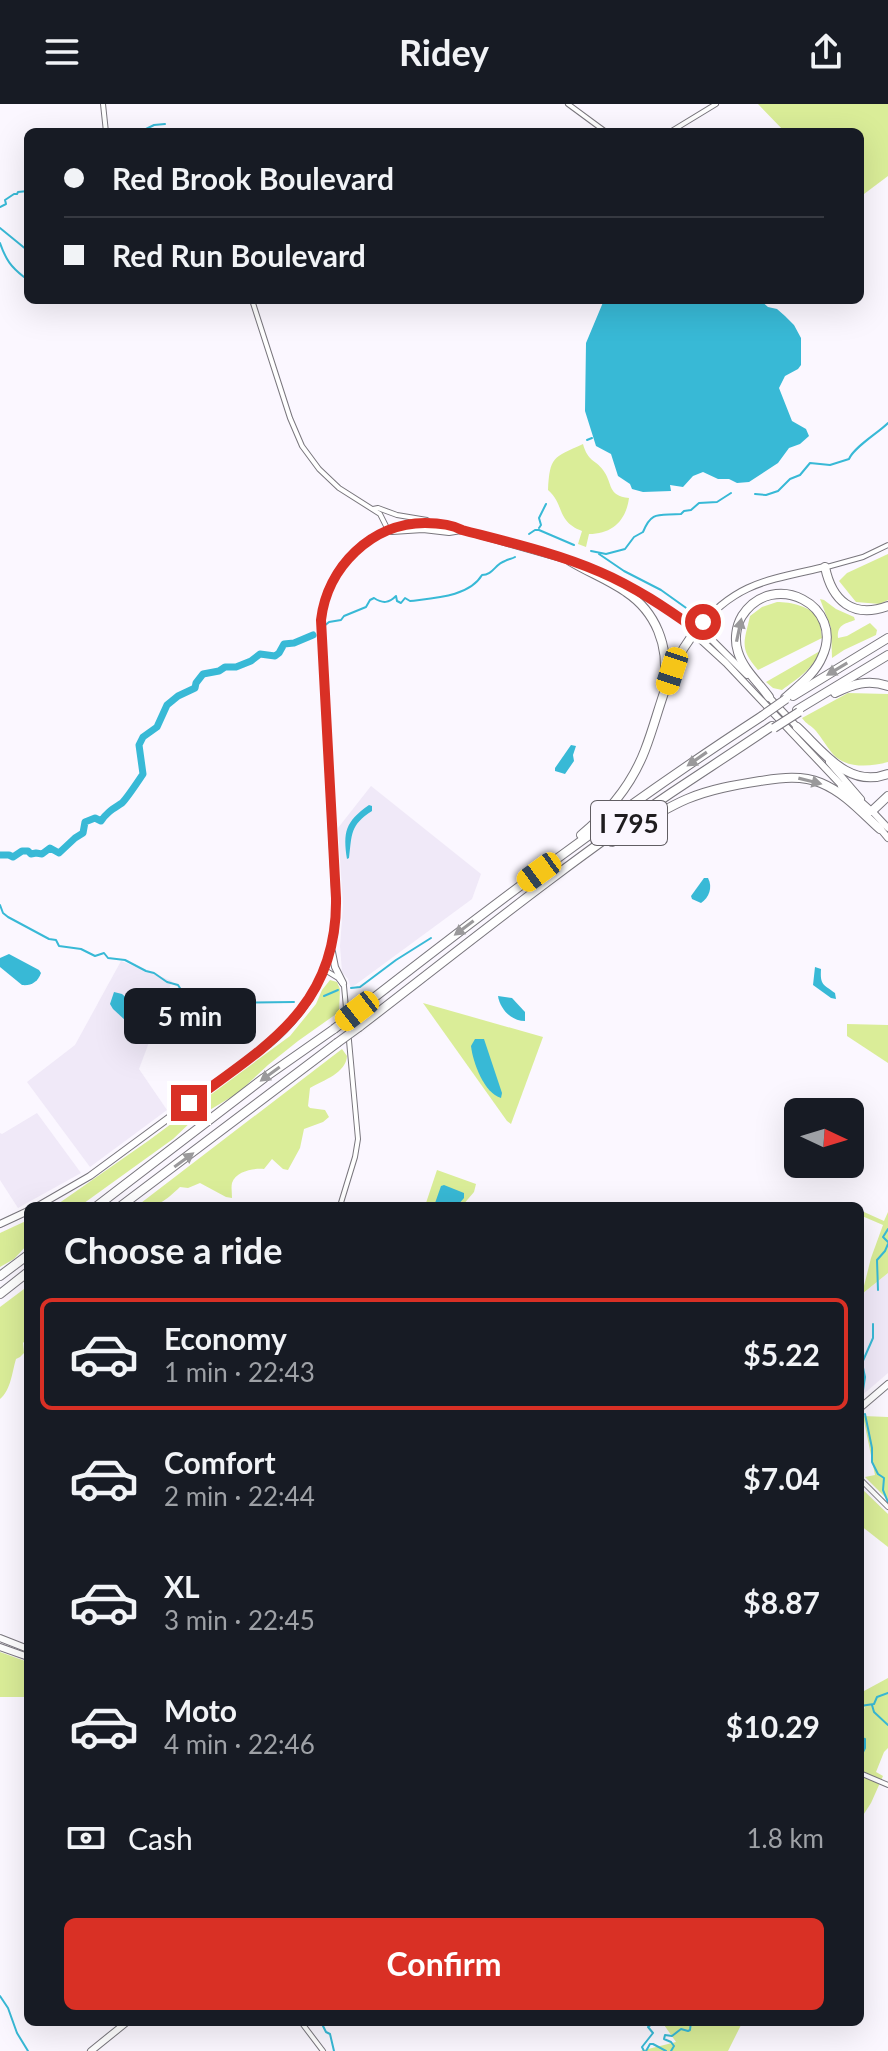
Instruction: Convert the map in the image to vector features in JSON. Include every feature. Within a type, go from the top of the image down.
[{"type":"highway","points":[[570,561],[624,590],[640,602],[652,617],[663,643],[666,661],[658,711]]},
{"type":"highway","points":[[825,567],[830,587],[843,602],[865,610],[888,606]]},
{"type":"highway","points":[[769,697],[741,659],[736,647],[736,634],[739,621],[752,604],[765,597],[783,594],[799,597],[813,606],[821,617],[826,636],[824,653],[818,664],[786,699]]},
{"type":"highway","points":[[491,907],[611,807],[638,766],[676,661],[697,630]]},
{"type":"highway","name":"I 795","points":[[102,1202],[619,813],[786,699],[888,638]]},
{"type":"highway","name":"I 795","points":[[126,1202],[537,890],[670,794],[888,655]]},
{"type":"highway","points":[[798,711],[856,684],[871,682],[888,686]]},
{"type":"highway","points":[[797,727],[847,772],[868,778],[888,774]]},
{"type":"highway","points":[[537,890],[676,804],[704,793],[743,784],[786,777],[816,781],[843,796],[884,828]]},
{"type":"highway","points":[[842,786],[872,811],[888,796]]},
{"type":"highway","points":[[0,1276],[24,1258]]},
{"type":"highway","points":[[0,1294],[24,1275]]},
{"type":"main road","points":[[46,1202],[97,1172],[279,1035],[307,1003],[325,970],[332,948],[336,898],[321,625],[326,595],[341,566],[361,546],[397,526],[433,523],[459,529],[570,561],[602,573],[646,596],[707,635],[769,697],[872,811],[888,838]]},
{"type":"main road","points":[[697,630],[729,597],[750,586],[825,567]]},
{"type":"main road","points":[[697,630],[702,641],[884,828]]},
{"type":"main road","points":[[332,948],[335,967],[343,983]]},
{"type":"main road","points":[[0,1224],[24,1213]]},
{"type":"main road","points":[[864,1405],[888,1384]]},
{"type":"main road","points":[[0,1638],[24,1647]]},
{"type":"main road","points":[[0,1647],[24,1656]]},
{"type":"main road","points":[[91,2051],[122,2026]]},
{"type":"street","points":[[103,104],[106,128]]},
{"type":"street","points":[[568,104],[601,128]]},
{"type":"street","points":[[677,128],[716,104]]},
{"type":"street","points":[[253,304],[302,446],[331,482],[383,516],[389,532]]},
{"type":"street","points":[[373,509],[406,518],[440,522],[459,529]]},
{"type":"street","points":[[825,567],[863,557],[888,545]]},
{"type":"street","points":[[325,970],[343,983],[345,991],[358,1139],[341,1202]]},
{"type":"street","points":[[864,1483],[888,1507]]},
{"type":"street","points":[[864,1775],[888,1785]]},
{"type":"street","points":[[304,2026],[323,2051]]},
{"type":"shaded area","points":[[371,786],[481,874],[472,899],[351,988],[342,972],[343,905],[338,828]]},
{"type":"shaded area","points":[[121,961],[172,981],[139,1069],[167,1110],[90,1167],[27,1082],[75,1045]]},
{"type":"shaded area","points":[[37,1113],[81,1173],[18,1208],[0,1180],[2,1134]]},
{"type":"shaded area","points":[[888,1273],[888,1373],[864,1394],[864,1293]]},
{"type":"green space","points":[[758,104],[888,104],[888,176],[864,194],[864,128],[781,128]]},
{"type":"green space","points":[[583,444],[589,457],[603,470],[614,492],[629,498],[625,513],[616,525],[605,532],[589,534],[586,547],[578,544],[582,531],[564,518],[548,490],[550,470],[555,460]]},
{"type":"green space","points":[[888,554],[888,600],[880,604],[856,602],[839,581],[847,573]]},
{"type":"green space","points":[[820,599],[854,617],[855,620],[840,628],[838,638],[870,623],[877,630],[876,635],[832,658],[831,628]]},
{"type":"green space","points":[[777,602],[794,604],[811,611],[819,621],[822,638],[758,670],[748,656],[745,645],[750,616],[762,607]]},
{"type":"green space","points":[[820,651],[809,669],[782,690],[766,682]]},
{"type":"green space","points":[[848,693],[888,694],[888,762],[866,766],[844,762],[832,753],[802,718]]},
{"type":"green space","points":[[330,980],[337,982],[340,989],[339,1012],[268,1065],[238,1093],[193,1120],[173,1139],[86,1202],[61,1202],[290,1036],[316,1004]]},
{"type":"green space","points":[[423,1003],[543,1037],[511,1124],[507,1121]]},
{"type":"green space","points":[[847,1024],[888,1025],[888,1063],[847,1036]]},
{"type":"green space","points":[[342,1049],[347,1056],[343,1067],[310,1088],[308,1106],[325,1110],[329,1117],[304,1129],[300,1148],[288,1170],[272,1159],[264,1169],[241,1173],[232,1183],[232,1198],[200,1183],[188,1188],[180,1187],[160,1202],[142,1202]]},
{"type":"green space","points":[[437,1170],[476,1184],[465,1202],[426,1202]]},
{"type":"green space","points":[[864,1212],[884,1221],[888,1212],[888,1273],[864,1292],[871,1258],[883,1225],[864,1217]]},
{"type":"green space","points":[[24,1222],[24,1248],[0,1267],[0,1233]]},
{"type":"green space","points":[[24,1289],[24,1353],[16,1359],[9,1386],[0,1399],[0,1307]]},
{"type":"green space","points":[[864,1416],[888,1417],[888,1500],[865,1477],[875,1475]]},
{"type":"green space","points":[[864,1491],[888,1514],[888,1547],[864,1528]]},
{"type":"green space","points":[[0,1652],[24,1661],[24,1697],[0,1697]]},
{"type":"green space","points":[[888,1678],[888,1748],[876,1772],[883,1776],[864,1814],[865,1708],[864,1691]]},
{"type":"green space","points":[[665,2026],[740,2026],[728,2051],[640,2051],[676,2042]]},
{"type":"water","points":[[602,304],[765,304],[777,309],[794,325],[801,338],[801,365],[785,376],[779,388],[792,421],[806,429],[809,436],[789,448],[778,463],[749,482],[718,479],[703,472],[693,476],[683,487],[670,485],[671,491],[643,492],[632,489],[618,476],[611,454],[596,446],[585,411],[586,343]]},
{"type":"water","points":[[571,745],[576,746],[574,761],[565,774],[555,771],[555,768]]},
{"type":"water","points":[[369,805],[372,811],[356,826],[347,859],[345,842],[350,822]]},
{"type":"water","points":[[704,878],[708,878],[710,889],[701,903],[691,896]]},
{"type":"water","points":[[9,954],[39,970],[41,973],[36,981],[22,985],[0,967],[0,958]]},
{"type":"water","points":[[815,967],[821,969],[822,981],[835,993],[836,999],[813,985]]},
{"type":"water","points":[[114,992],[128,999],[126,1021],[110,1004]]},
{"type":"water","points":[[498,996],[512,998],[525,1012],[525,1021],[507,1013]]},
{"type":"water","points":[[475,1039],[484,1039],[501,1098],[489,1090],[477,1069],[471,1046]]},
{"type":"water","points":[[441,1186],[464,1193],[464,1198],[460,1202],[435,1202]]},
{"type":"waterway","points":[[148,128],[165,124]]},
{"type":"waterway","points":[[0,207],[14,194],[24,191]]},
{"type":"waterway","points":[[0,228],[24,248]]},
{"type":"waterway","points":[[0,243],[9,263],[24,277]]},
{"type":"waterway","points":[[755,494],[766,495],[778,491],[790,479],[800,475],[810,463],[830,465],[849,459],[888,423]]},
{"type":"waterway","points":[[587,440],[592,438]]},
{"type":"waterway","points":[[591,551],[606,554],[625,549],[653,517],[681,514],[699,503],[717,502],[731,493]]},
{"type":"waterway","points":[[539,528],[539,518],[546,504]]},
{"type":"waterway","points":[[529,534],[539,530],[574,545]]},
{"type":"waterway","points":[[599,554],[661,590],[696,615]]},
{"type":"waterway","points":[[323,627],[366,607],[374,598],[386,602],[396,596],[401,603],[405,598],[410,601],[460,592],[502,562],[515,557]]},
{"type":"waterway","points":[[0,855],[13,857],[22,851],[42,854],[50,848],[59,853],[83,833],[85,822],[95,818],[101,821],[124,801],[143,774],[139,745],[143,737],[157,727],[167,705],[195,688],[203,674],[236,667],[260,654],[275,656],[284,644],[313,635]]},
{"type":"waterway","points":[[0,905],[8,917],[56,940],[59,946],[81,949],[95,956],[104,953],[108,958],[125,960],[178,985],[183,993],[224,1003],[294,1002]]},
{"type":"waterway","points":[[351,988],[360,987],[431,938]]},
{"type":"waterway","points":[[324,996],[338,990]]},
{"type":"waterway","points":[[888,1229],[883,1237],[888,1242]]},
{"type":"waterway","points":[[878,1290],[877,1260],[888,1244]]},
{"type":"waterway","points":[[864,1358],[873,1338],[873,1324]]},
{"type":"waterway","points":[[864,1372],[864,1384]]},
{"type":"waterway","points":[[865,1414],[872,1462],[884,1478],[883,1490],[888,1502]]},
{"type":"waterway","points":[[864,1705],[874,1704],[877,1697],[888,1693]]},
{"type":"waterway","points":[[872,1705],[874,1712],[888,1725]]},
{"type":"waterway","points":[[864,1739],[864,1750]]},
{"type":"waterway","points":[[0,1996],[28,2051]]},
{"type":"waterway","points":[[323,2026],[330,2034],[334,2051]]},
{"type":"waterway","points":[[644,2051],[642,2047],[653,2033],[649,2026]]},
{"type":"waterway","points":[[671,2051],[674,2046],[664,2039],[665,2035],[672,2036],[681,2029],[688,2031],[690,2026]]},
{"type":"waterway","points":[[646,2051],[650,2044],[666,2051]]},
{"type":"route","points":[[189,1103],[286,1028],[312,995],[328,962],[334,939],[336,898],[321,620],[329,587],[351,555],[397,526],[424,523],[449,525],[588,567],[646,596],[697,630],[703,622]]}]
